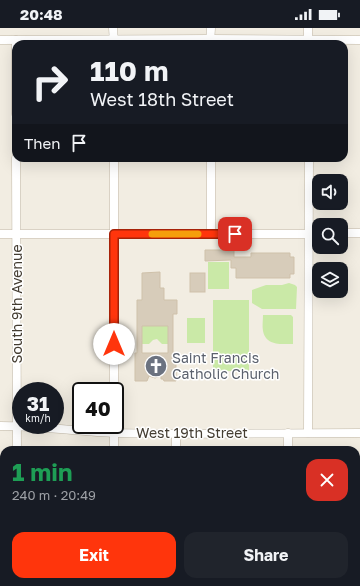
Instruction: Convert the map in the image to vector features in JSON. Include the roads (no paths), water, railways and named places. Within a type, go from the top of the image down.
[{"type":"street","points":[[114,28],[114,40]]},
{"type":"street","points":[[210,28],[210,40]]},
{"type":"street","points":[[308,28],[308,40]]},
{"type":"street","points":[[0,40],[16,40]]},
{"type":"street","points":[[348,40],[360,40]]},
{"type":"street","name":"South 9th Avenue","points":[[16,162],[17,382]]},
{"type":"street","points":[[114,162],[114,382]]},
{"type":"street","points":[[211,162],[211,234]]},
{"type":"street","points":[[308,433],[309,162]]},
{"type":"street","points":[[348,234],[360,233]]},
{"type":"street","points":[[0,234],[309,234]]},
{"type":"street","name":"West 19th Street","points":[[0,426],[12,426]]},
{"type":"street","name":"West 19th Street","points":[[124,430],[176,433],[360,433]]},
{"type":"street","points":[[176,433],[176,446]]},
{"type":"street","points":[[288,433],[288,446]]},
{"type":"street","name":"South 9th Avenue","points":[[17,434],[17,446]]},
{"type":"street","points":[[114,434],[114,446]]},
{"type":"place","name":"Saint Francis Catholic Church","points":[[156,366]]}]
